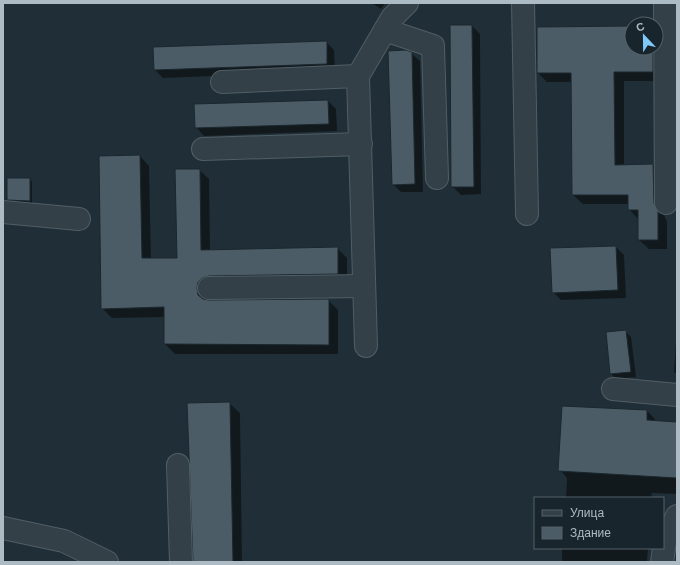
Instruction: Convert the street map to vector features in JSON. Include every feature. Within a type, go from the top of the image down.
[{"type":"lane","points":[[366,346],[358,76],[392,18],[407,3]]},
{"type":"lane","points":[[523,3],[526,214]]},
{"type":"lane","points":[[665,3],[666,203]]},
{"type":"lane","points":[[385,30],[433,46],[436,178]]},
{"type":"lane","points":[[222,82],[358,76]]},
{"type":"lane","points":[[203,150],[361,144]]},
{"type":"lane","points":[[3,212],[79,219]]},
{"type":"lane","points":[[209,288],[364,286]]},
{"type":"lane","points":[[613,389],[677,395]]},
{"type":"lane","points":[[178,465],[181,562]]},
{"type":"lane","points":[[664,549],[665,542],[677,516]]},
{"type":"lane","points":[[3,528],[64,541],[107,562]]},
{"type":"lane","points":[[662,562],[664,549]]},
{"type":"building","points":[[450,25],[472,25],[474,187],[451,187]]},
{"type":"building","points":[[624,26],[624,56],[653,56],[653,72],[614,72],[615,165],[653,164],[654,203],[658,212],[658,240],[638,240],[638,210],[628,210],[628,195],[572,195],[571,73],[537,73],[537,27]]},
{"type":"building","points":[[327,41],[327,64],[154,70],[153,47]]},
{"type":"building","points":[[406,50],[412,52],[415,184],[392,185],[388,51]]},
{"type":"building","points":[[328,100],[329,124],[195,128],[194,104]]},
{"type":"building","points":[[140,155],[142,258],[177,258],[175,169],[200,169],[201,250],[338,247],[338,274],[209,276],[202,278],[198,282],[197,288],[198,295],[203,299],[209,300],[329,299],[329,345],[164,344],[164,307],[101,309],[99,156]]},
{"type":"building","points":[[7,178],[30,178],[30,201],[7,200]]},
{"type":"building","points":[[616,246],[618,290],[552,293],[550,248]]},
{"type":"building","points":[[626,330],[631,372],[610,374],[606,332]]},
{"type":"building","points":[[230,402],[233,562],[193,562],[187,403]]},
{"type":"building","points":[[562,406],[647,410],[647,420],[677,422],[677,478],[558,471]]}]
